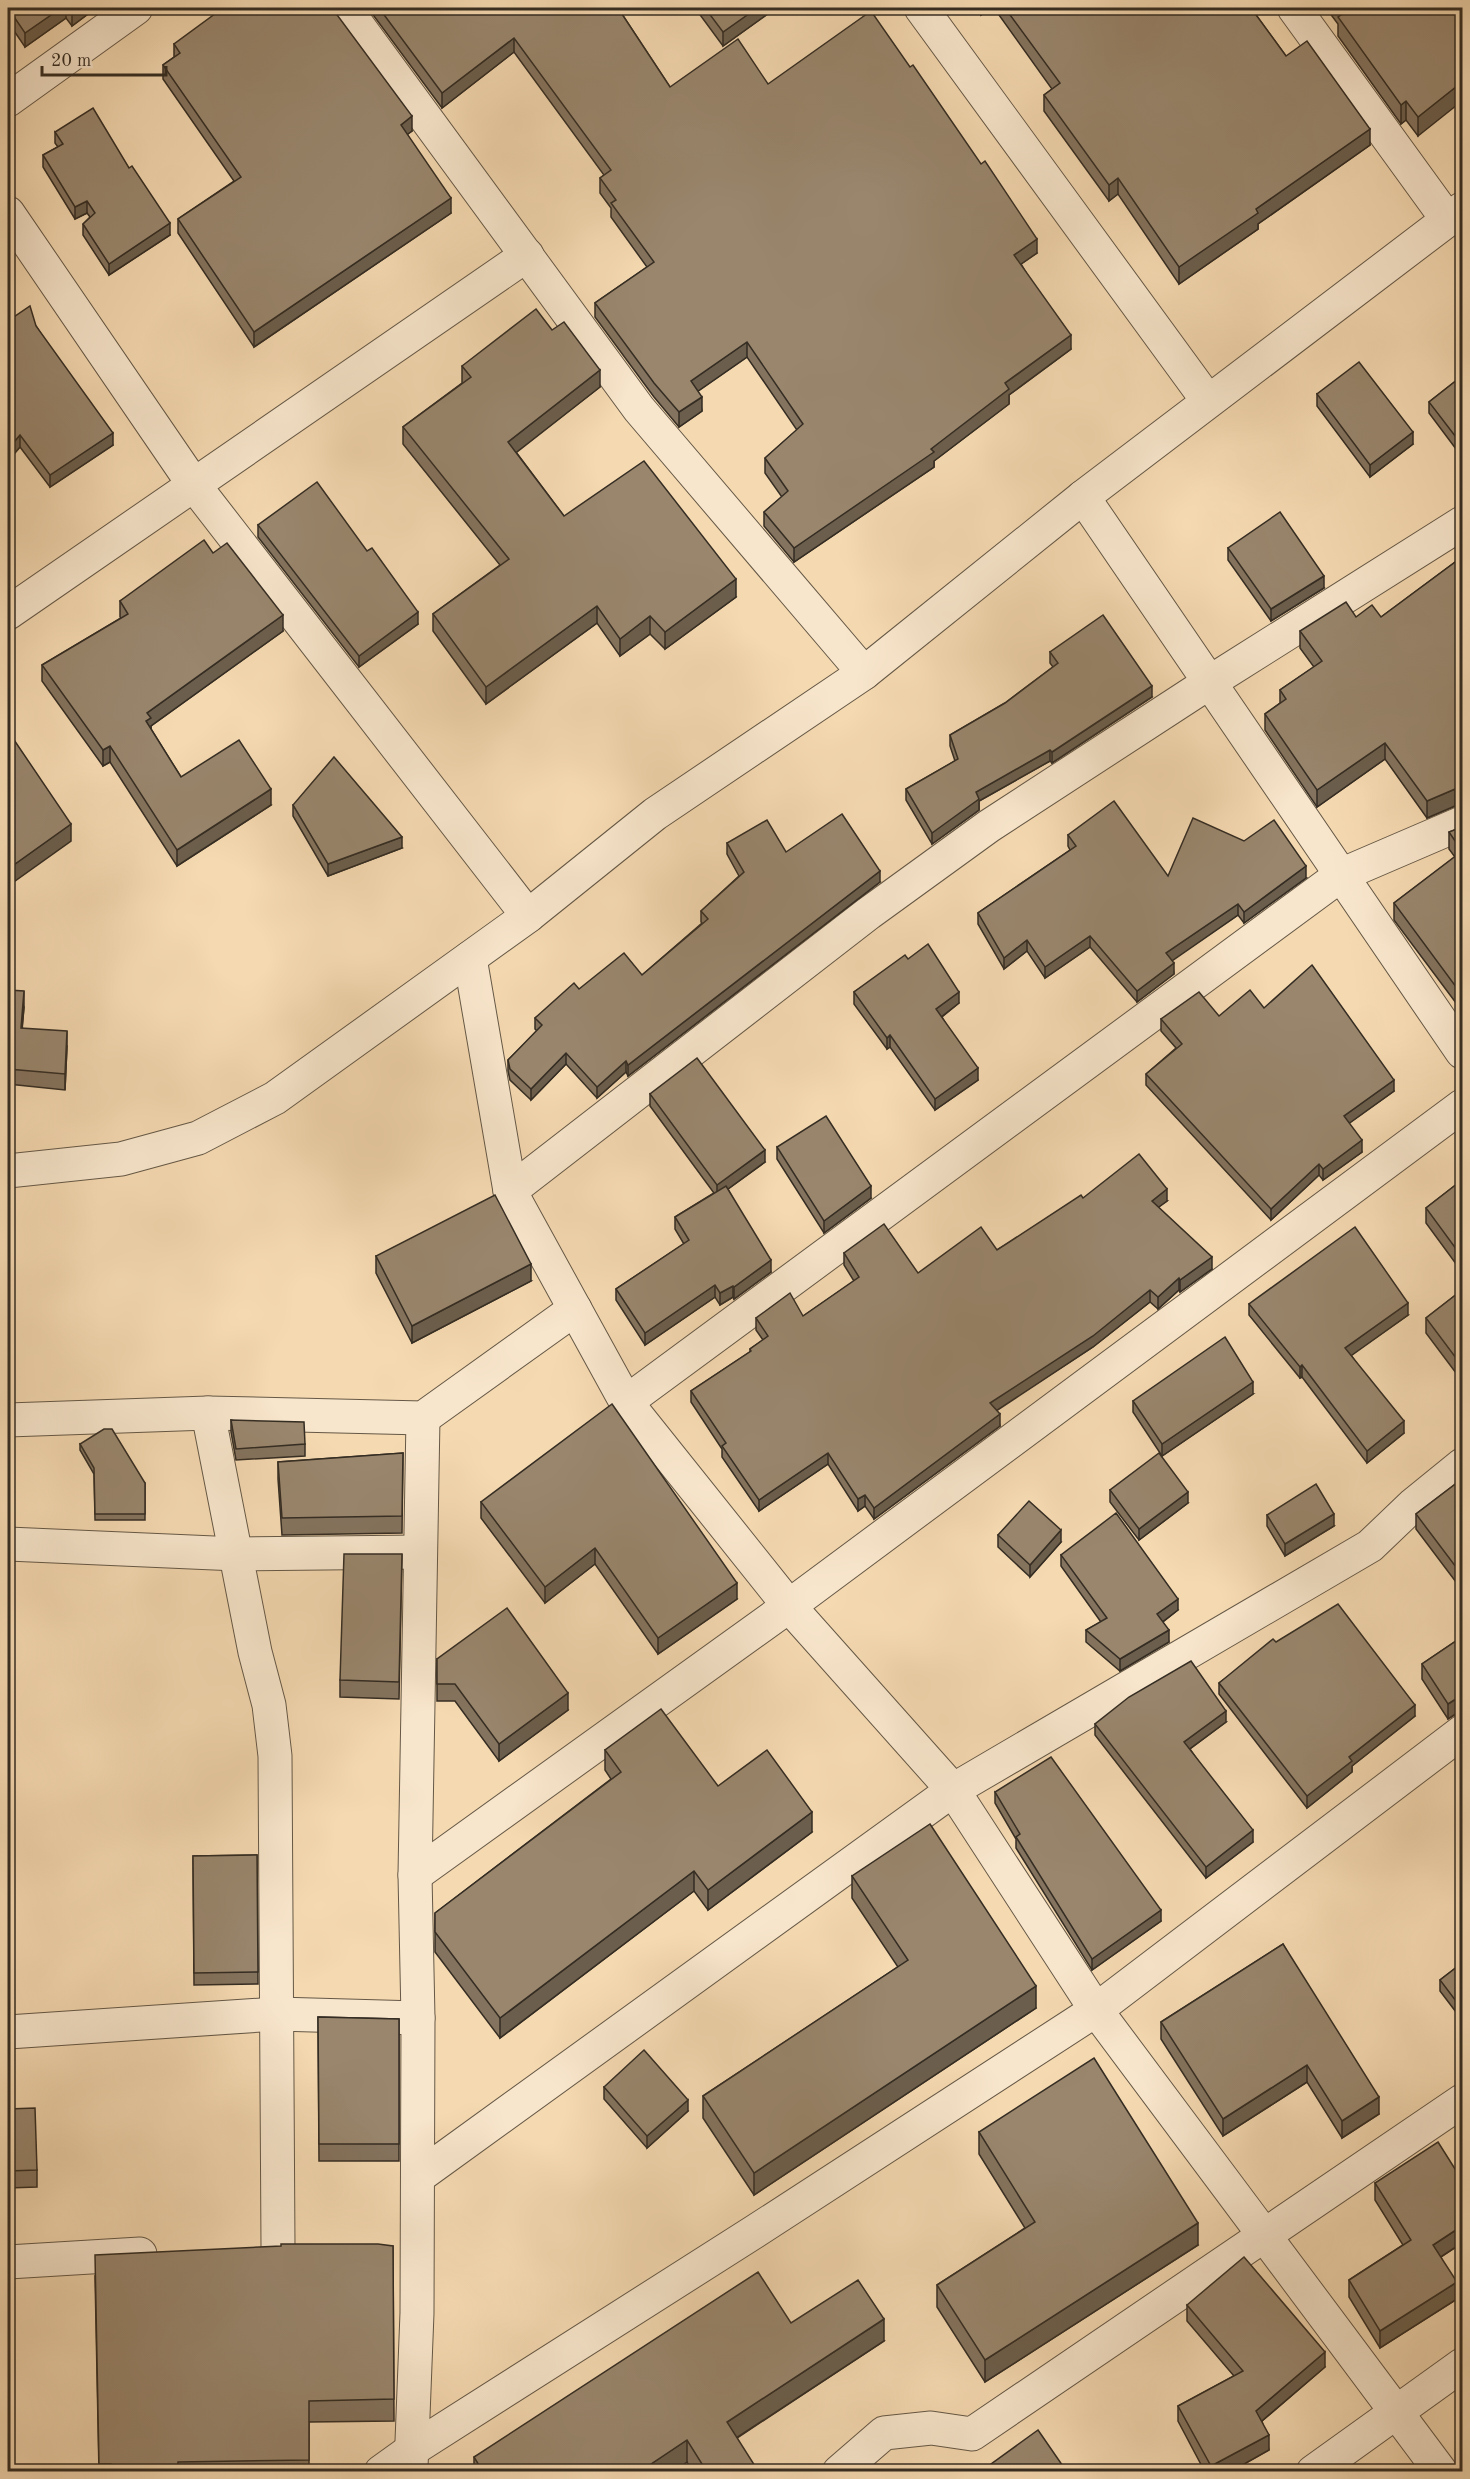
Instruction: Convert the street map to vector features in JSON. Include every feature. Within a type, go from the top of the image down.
[{"type":"street","points":[[8,100],[136,8]]},
{"type":"street","points":[[345,8],[639,408],[864,673]]},
{"type":"street","points":[[921,8],[1208,401]]},
{"type":"street","points":[[8,1171],[121,1159],[198,1138],[275,1098],[528,916],[655,814],[864,673],[1083,497],[1455,214],[1294,8]]},
{"type":"street","points":[[8,213],[194,485],[528,916]]},
{"type":"street","points":[[8,613],[527,255]]},
{"type":"street","points":[[1083,497],[1462,1052]]},
{"type":"street","points":[[510,1191],[868,913],[989,826],[1210,682],[1462,523]]},
{"type":"street","points":[[626,1402],[1341,875],[1462,823]]},
{"type":"street","points":[[470,958],[510,1191],[626,1402],[789,1606],[952,1790],[1096,2010],[1398,2411],[1441,2472]]},
{"type":"street","points":[[415,1875],[789,1606],[1462,1106]]},
{"type":"street","points":[[8,1420],[208,1413],[423,1418],[575,1309]]},
{"type":"street","points":[[208,1413],[255,1652],[269,1705],[275,1756],[278,2247]]},
{"type":"street","points":[[412,2460],[404,2250],[418,2177],[415,1875],[423,1418]]},
{"type":"street","points":[[418,2177],[952,1790],[1370,1546],[1414,1504],[1462,1465]]},
{"type":"street","points":[[8,1544],[237,1554],[420,1552]]},
{"type":"street","points":[[381,2472],[412,2460],[754,2232],[1096,2010],[1462,1732]]},
{"type":"street","points":[[8,2032],[277,2014],[418,2018]]},
{"type":"street","points":[[839,2472],[884,2433],[931,2428],[972,2434],[1462,2101]]},
{"type":"street","points":[[243,2249],[312,2246]]},
{"type":"street","points":[[8,2262],[172,2253]]},
{"type":"street","points":[[1313,2472],[1462,2365]]},
{"type":"building","points":[[8,8],[61,8],[25,33]]},
{"type":"building","points":[[223,8],[332,8],[412,116],[401,125],[451,198],[254,332],[178,219],[241,177],[163,65],[180,53],[174,44]]},
{"type":"building","points":[[379,8],[618,8],[670,87],[738,39],[768,84],[871,11],[910,67],[913,65],[981,164],[985,161],[1037,239],[1014,255],[1071,335],[1005,383],[1009,389],[931,449],[934,452],[794,548],[764,512],[788,491],[765,458],[803,424],[747,342],[691,381],[702,397],[679,412],[654,383],[595,303],[654,262],[611,203],[616,200],[600,178],[611,170],[514,38],[442,93]]},
{"type":"building","points":[[705,8],[757,8],[723,32]]},
{"type":"building","points":[[1005,8],[1251,8],[1286,56],[1307,41],[1370,129],[1256,209],[1258,213],[1179,267],[1118,178],[1109,185],[1044,95],[1060,83]]},
{"type":"building","points":[[1340,8],[1462,8],[1462,82],[1418,117],[1406,101],[1401,105],[1338,17],[1344,13]]},
{"type":"building","points":[[93,108],[129,168],[132,166],[170,223],[109,264],[83,224],[95,213],[87,201],[75,207],[43,155],[63,144],[55,132]]},
{"type":"building","points":[[30,306],[36,326],[113,433],[50,475],[20,435],[8,449],[8,321]]},
{"type":"building","points":[[536,309],[552,330],[564,322],[600,370],[508,442],[564,516],[644,461],[736,579],[665,632],[650,616],[620,639],[597,606],[486,687],[433,614],[509,559],[403,427],[471,377],[462,366]]},
{"type":"building","points":[[1359,362],[1413,432],[1370,465],[1317,394]]},
{"type":"building","points":[[1462,376],[1462,445],[1429,402]]},
{"type":"building","points":[[317,482],[367,551],[372,548],[418,612],[359,656],[258,525]]},
{"type":"building","points":[[1280,512],[1324,576],[1271,609],[1228,548]]},
{"type":"building","points":[[204,540],[213,553],[227,543],[283,615],[147,713],[151,718],[146,721],[181,777],[239,740],[271,789],[177,850],[110,746],[103,750],[42,665],[128,614],[120,601]]},
{"type":"building","points":[[1462,557],[1462,788],[1427,801],[1385,743],[1317,790],[1265,714],[1286,699],[1280,690],[1322,661],[1300,631],[1346,602],[1356,617],[1372,605],[1381,617]]},
{"type":"building","points":[[1103,615],[1152,686],[1052,752],[1050,750],[976,792],[979,799],[932,833],[906,789],[958,759],[950,735],[1005,703],[1058,663],[1050,652]]},
{"type":"building","points":[[8,731],[71,824],[8,869]]},
{"type":"building","points":[[334,757],[402,837],[328,864],[293,805]]},
{"type":"building","points":[[1114,801],[1168,876],[1193,818],[1244,841],[1274,820],[1306,866],[1244,912],[1238,904],[1166,953],[1174,963],[1137,991],[1090,936],[1045,967],[1027,940],[1004,958],[978,913],[1076,846],[1068,835]]},
{"type":"building","points":[[842,814],[880,871],[628,1065],[626,1061],[597,1087],[566,1053],[531,1089],[510,1069],[508,1060],[542,1025],[535,1018],[574,983],[579,989],[624,953],[642,975],[708,919],[701,911],[744,872],[727,843],[767,820],[786,852]]},
{"type":"building","points":[[1462,827],[1462,851],[1449,832]]},
{"type":"building","points":[[1462,851],[1462,995],[1394,903]]},
{"type":"building","points":[[928,944],[959,992],[936,1009],[978,1068],[935,1099],[890,1035],[887,1038],[854,992],[905,955],[908,959]]},
{"type":"building","points":[[1312,965],[1394,1080],[1344,1116],[1362,1140],[1323,1169],[1319,1164],[1271,1209],[1146,1074],[1182,1044],[1161,1019],[1199,992],[1219,1016],[1250,990],[1264,1008]]},
{"type":"building","points":[[8,990],[24,991],[21,1028],[67,1031],[65,1074],[8,1069]]},
{"type":"building","points":[[697,1058],[765,1150],[717,1185],[650,1094]]},
{"type":"building","points":[[826,1116],[871,1186],[824,1221],[777,1147]]},
{"type":"building","points":[[1139,1154],[1167,1189],[1152,1201],[1212,1257],[1180,1280],[1179,1278],[1158,1297],[1150,1290],[1093,1336],[990,1403],[1000,1414],[874,1508],[865,1495],[858,1499],[828,1453],[759,1500],[722,1446],[726,1443],[691,1391],[751,1351],[750,1349],[768,1336],[756,1318],[790,1293],[803,1316],[859,1277],[844,1253],[884,1224],[918,1273],[981,1227],[997,1250],[1081,1195],[1083,1198]]},
{"type":"building","points":[[1462,1180],[1462,1257],[1426,1208]]},
{"type":"building","points":[[726,1186],[771,1260],[734,1287],[720,1293],[715,1285],[645,1333],[616,1289],[689,1240],[675,1217]]},
{"type":"building","points":[[495,1195],[531,1264],[412,1326],[376,1256]]},
{"type":"building","points":[[1355,1227],[1408,1303],[1345,1348],[1404,1421],[1367,1451],[1302,1365],[1300,1367],[1249,1304]]},
{"type":"building","points":[[1462,1290],[1462,1366],[1426,1318]]},
{"type":"building","points":[[1225,1337],[1253,1382],[1162,1444],[1133,1401]]},
{"type":"building","points":[[612,1404],[737,1583],[658,1638],[595,1548],[545,1587],[481,1502]]},
{"type":"building","points":[[231,1420],[304,1422],[305,1444],[236,1449]]},
{"type":"building","points":[[104,1429],[112,1429],[145,1483],[145,1514],[95,1514],[94,1468],[80,1444]]},
{"type":"building","points":[[403,1453],[402,1516],[282,1518],[278,1462]]},
{"type":"building","points":[[1159,1453],[1188,1492],[1139,1529],[1110,1490]]},
{"type":"building","points":[[1462,1479],[1462,1575],[1416,1514]]},
{"type":"building","points":[[1316,1484],[1334,1514],[1285,1544],[1267,1515]]},
{"type":"building","points":[[1029,1501],[1061,1530],[1030,1565],[998,1535]]},
{"type":"building","points":[[1116,1513],[1178,1599],[1157,1614],[1169,1630],[1120,1659],[1086,1630],[1107,1618],[1061,1555]]},
{"type":"building","points":[[344,1554],[402,1554],[399,1682],[340,1680]]},
{"type":"building","points":[[1338,1604],[1415,1705],[1349,1757],[1352,1761],[1307,1796],[1219,1683],[1273,1639],[1276,1642]]},
{"type":"building","points":[[507,1608],[568,1693],[499,1744],[455,1684],[437,1684],[437,1659]]},
{"type":"building","points":[[1462,1637],[1462,1695],[1448,1704],[1422,1664]]},
{"type":"building","points":[[1191,1661],[1226,1711],[1184,1742],[1253,1830],[1206,1867],[1095,1724],[1129,1697]]},
{"type":"building","points":[[661,1709],[718,1786],[767,1750],[812,1812],[708,1890],[694,1871],[500,2018],[435,1932],[435,1913],[621,1772],[605,1750]]},
{"type":"building","points":[[1051,1757],[1161,1910],[1092,1959],[1016,1837],[1020,1834],[995,1792]]},
{"type":"building","points":[[930,1824],[1036,1986],[754,2173],[703,2096],[908,1960],[852,1876]]},
{"type":"building","points":[[257,1855],[258,1972],[194,1973],[193,1856]]},
{"type":"building","points":[[1283,1944],[1379,2097],[1342,2121],[1307,2065],[1223,2119],[1161,2022]]},
{"type":"building","points":[[1462,1963],[1462,2009],[1440,1980]]},
{"type":"building","points":[[318,2017],[399,2019],[399,2144],[319,2144]]},
{"type":"building","points":[[644,2050],[688,2100],[647,2136],[604,2087]]},
{"type":"building","points":[[1094,2058],[1198,2223],[985,2360],[937,2285],[1035,2222],[979,2132]]},
{"type":"building","points":[[35,2108],[37,2170],[8,2171],[8,2109]]},
{"type":"building","points":[[1438,2142],[1462,2180],[1462,2226],[1433,2245],[1457,2282],[1380,2331],[1349,2280],[1411,2240],[1375,2183]]},
{"type":"building","points":[[281,2244],[393,2246],[394,2399],[309,2401],[309,2460],[178,2462],[177,2472],[110,2472],[111,2464],[99,2464],[95,2255],[281,2246]]},
{"type":"building","points":[[1244,2257],[1325,2352],[1256,2411],[1269,2435],[1211,2466],[1178,2406],[1243,2371],[1187,2305]]},
{"type":"building","points":[[758,2272],[791,2323],[858,2280],[884,2319],[727,2422],[755,2466],[745,2472],[707,2472],[687,2440],[639,2472],[483,2472],[474,2457]]},
{"type":"building","points":[[1038,2430],[1067,2472],[980,2472]]}]
